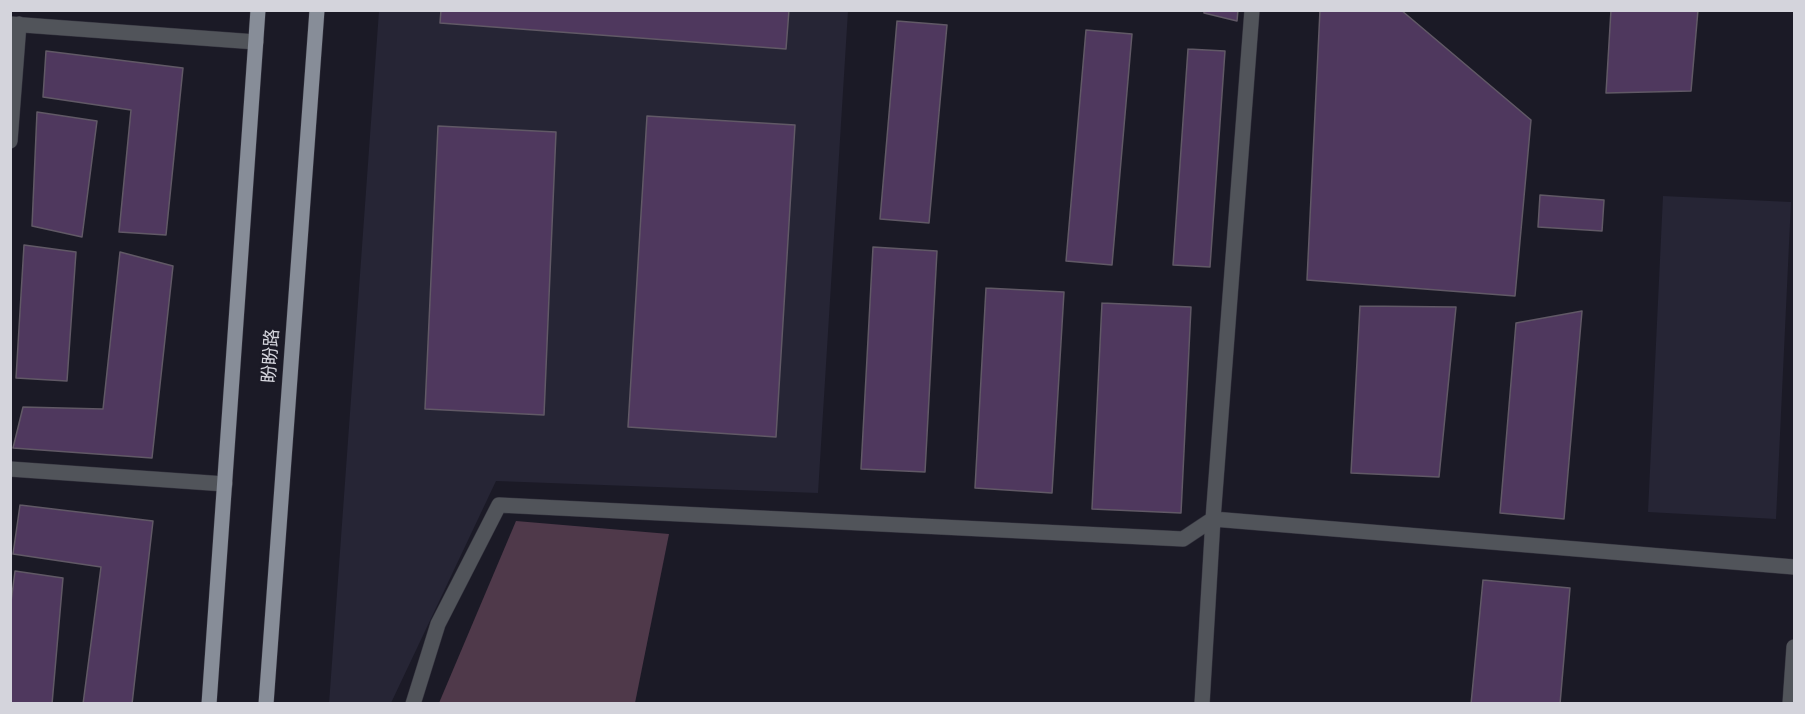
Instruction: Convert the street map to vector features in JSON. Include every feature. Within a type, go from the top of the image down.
[{"type":"main road","points":[[209,704],[258,10]]},
{"type":"main road","name":"盼盼路","points":[[266,704],[317,10]]},
{"type":"street","points":[[1202,704],[1213,519],[1252,10]]},
{"type":"street","points":[[10,141],[15,24],[256,42]]},
{"type":"street","points":[[10,469],[225,484]]},
{"type":"street","points":[[413,704],[438,624],[499,505],[1183,539],[1213,519],[1794,567]]},
{"type":"street","points":[[1790,704],[1794,647]]},
{"type":"shaded area","points":[[379,11],[848,11],[818,493],[496,481],[391,703],[329,704]]},
{"type":"shaded area","points":[[1663,196],[1791,202],[1776,519],[1648,512]]},
{"type":"shaded area","points":[[516,521],[669,534],[635,703],[439,703]]},
{"type":"building","points":[[441,10],[789,10],[786,49],[440,23]]},
{"type":"building","points":[[1204,10],[1238,10],[1237,21],[1204,13]]},
{"type":"building","points":[[1320,10],[1401,10],[1531,120],[1515,296],[1307,280]]},
{"type":"building","points":[[1611,10],[1698,10],[1691,91],[1606,93]]},
{"type":"building","points":[[897,21],[947,25],[929,223],[880,219]]},
{"type":"building","points":[[1086,30],[1132,34],[1112,265],[1066,261]]},
{"type":"building","points":[[1188,49],[1225,51],[1210,267],[1173,265]]},
{"type":"building","points":[[46,51],[183,68],[166,235],[119,232],[131,110],[43,97]]},
{"type":"building","points":[[37,112],[97,121],[82,237],[32,226]]},
{"type":"building","points":[[647,116],[795,125],[776,437],[628,427]]},
{"type":"building","points":[[438,126],[556,132],[544,415],[425,409]]},
{"type":"building","points":[[1540,195],[1604,200],[1602,231],[1538,227]]},
{"type":"building","points":[[24,245],[76,252],[67,381],[16,378]]},
{"type":"building","points":[[873,247],[937,251],[925,472],[861,469]]},
{"type":"building","points":[[120,252],[173,266],[152,458],[13,448],[23,407],[103,409]]},
{"type":"building","points":[[986,288],[1064,292],[1052,493],[975,488]]},
{"type":"building","points":[[1102,303],[1191,307],[1181,513],[1092,509]]},
{"type":"building","points":[[1360,306],[1456,307],[1439,477],[1351,473]]},
{"type":"building","points":[[1582,311],[1564,519],[1500,513],[1516,323]]},
{"type":"building","points":[[20,505],[153,521],[132,704],[83,704],[101,567],[13,554]]},
{"type":"building","points":[[15,571],[63,578],[52,704],[10,704],[10,610]]},
{"type":"building","points":[[1483,580],[1570,588],[1560,704],[1471,704]]}]
